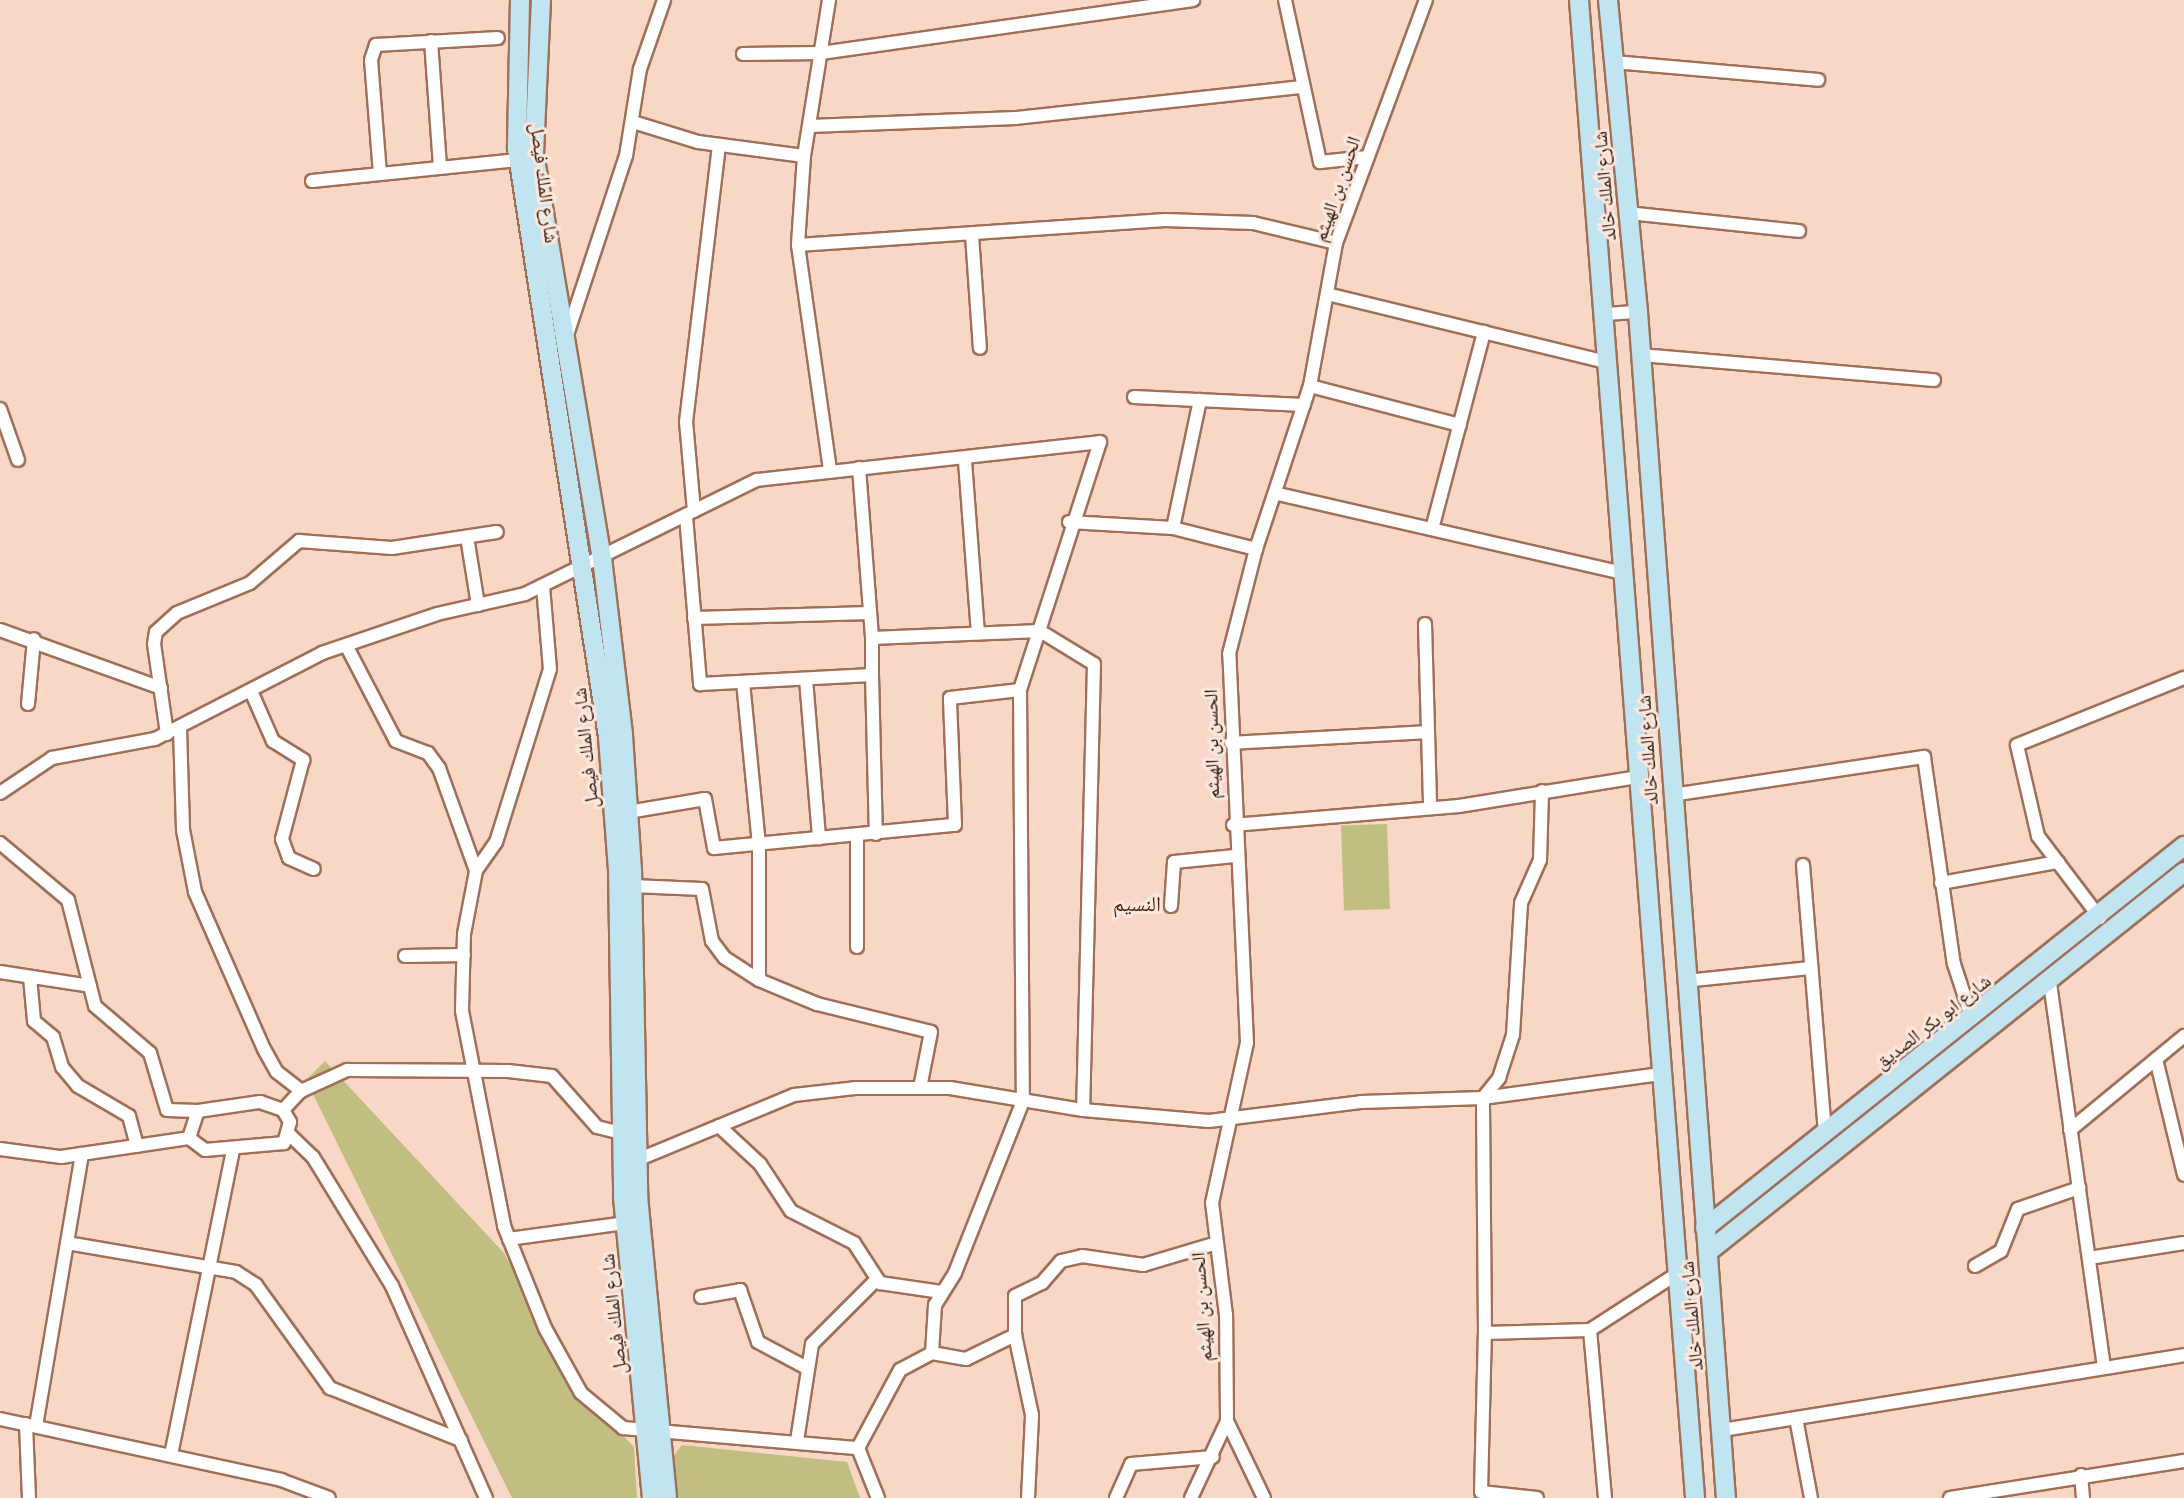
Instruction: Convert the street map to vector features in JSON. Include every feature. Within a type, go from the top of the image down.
[{"type":"main road","name":"شارع الملك فيصل","points":[[520,0],[513,103],[518,160],[584,567],[608,737],[618,869],[621,1133],[626,1223],[654,1429]]},
{"type":"main road","name":"شارع الملك فيصل","points":[[541,0],[534,153],[564,346],[602,558],[628,812],[637,1160],[654,1429],[652,1498]]},
{"type":"main road","name":"شارع الملك خالد","points":[[1579,0],[1610,363],[1660,1074],[1695,1498]]},
{"type":"main road","name":"شارع الملك خالد","points":[[1608,0],[1638,312],[1685,981],[1726,1498]]},
{"type":"main road","name":"شارع ابو بكر الصديق","points":[[1705,1228],[2100,918],[2184,846]]},
{"type":"main road","points":[[1708,1252],[2050,984],[2184,872]]},
{"type":"main road","points":[[654,1429],[667,1498]]},
{"type":"street","points":[[564,346],[633,122],[640,69],[664,0]]},
{"type":"street","points":[[829,0],[804,156],[798,245],[830,469]]},
{"type":"street","points":[[743,54],[821,53],[1193,0]]},
{"type":"street","points":[[1285,0],[1320,162],[1368,157]]},
{"type":"street","name":"الحسن بن الهيثم","points":[[1191,1498],[1213,1457],[1227,1421],[1217,1243],[1212,1203],[1236,1117],[1247,1043],[1233,824],[1229,654],[1256,549],[1278,494],[1310,386],[1336,243],[1425,2]]},
{"type":"street","points":[[380,174],[372,51],[383,43],[498,37]]},
{"type":"street","points":[[431,41],[440,168]]},
{"type":"street","points":[[1614,62],[1818,80]]},
{"type":"street","points":[[810,126],[1016,117],[1303,86]]},
{"type":"street","points":[[633,122],[719,146],[804,156]]},
{"type":"street","points":[[719,146],[687,408],[694,618],[699,684],[872,676]]},
{"type":"street","points":[[313,181],[518,160]]},
{"type":"street","points":[[1628,213],[1799,231]]},
{"type":"street","points":[[798,245],[1165,219],[1253,223],[1336,243]]},
{"type":"street","points":[[972,234],[980,348]]},
{"type":"street","points":[[1327,294],[1610,363]]},
{"type":"street","points":[[1606,314],[1638,312]]},
{"type":"street","points":[[1432,529],[1484,332]]},
{"type":"street","points":[[1641,355],[1934,380]]},
{"type":"street","points":[[1310,386],[1460,425]]},
{"type":"street","points":[[1134,397],[1304,405]]},
{"type":"street","points":[[1173,528],[1200,400]]},
{"type":"street","points":[[0,409],[18,460]]},
{"type":"street","points":[[0,793],[52,758],[167,734],[346,645],[543,586],[757,480],[830,469],[965,461],[1100,442],[1069,522],[1040,631],[1020,690],[1023,1101],[955,1273],[941,1292],[932,1353]]},
{"type":"street","points":[[965,461],[978,634]]},
{"type":"street","points":[[859,468],[872,638],[876,834]]},
{"type":"street","points":[[1278,494],[1624,573]]},
{"type":"street","points":[[1069,522],[1173,528],[1256,549]]},
{"type":"street","points":[[167,734],[155,644],[164,622],[250,583],[299,541],[392,548],[496,532]]},
{"type":"street","points":[[467,537],[478,605]]},
{"type":"street","points":[[543,586],[550,669],[496,842],[476,871],[464,955],[462,1012],[472,1072],[509,1239],[581,1393],[623,1428],[858,1448]]},
{"type":"street","points":[[694,618],[870,613]]},
{"type":"street","points":[[1425,624],[1430,808]]},
{"type":"street","points":[[0,630],[34,639],[161,688]]},
{"type":"street","points":[[872,638],[1040,631],[1094,664],[1083,1110]]},
{"type":"street","points":[[28,704],[34,639]]},
{"type":"street","points":[[346,645],[396,741],[428,753],[439,768],[476,871]]},
{"type":"street","points":[[2100,918],[2038,836],[2017,745],[2184,678]]},
{"type":"street","points":[[806,679],[819,838]]},
{"type":"street","points":[[743,682],[759,844],[759,980]]},
{"type":"street","points":[[628,812],[705,799],[714,848],[955,825],[950,698],[1020,690]]},
{"type":"street","points":[[251,691],[273,741],[303,761],[282,839],[289,858],[314,869]]},
{"type":"street","points":[[180,728],[183,830],[195,892],[264,1049],[277,1072],[301,1091]]},
{"type":"street","points":[[1231,743],[1428,732]]},
{"type":"street","points":[[1672,795],[1924,757],[1954,964],[1972,1019]]},
{"type":"street","points":[[1233,824],[1430,808],[1639,777]]},
{"type":"street","points":[[1536,1498],[1479,1495],[1485,1333],[1483,1098],[1499,1079],[1513,1035],[1521,903],[1540,860],[1542,791]]},
{"type":"street","points":[[857,835],[857,947]]},
{"type":"street","points":[[0,843],[68,900],[90,986],[103,1015],[150,1053],[167,1110],[198,1111],[260,1102],[283,1110]]},
{"type":"street","points":[[1171,906],[1174,862],[1235,856]]},
{"type":"street","points":[[1941,883],[2058,862]]},
{"type":"street","points":[[1803,865],[1825,1134]]},
{"type":"street","points":[[632,886],[702,889],[712,941],[725,958],[759,980],[817,1004],[931,1032],[920,1088]]},
{"type":"street","points":[[405,956],[464,955]]},
{"type":"street","points":[[1685,981],[1811,968]]},
{"type":"street","points":[[0,972],[90,986]]},
{"type":"street","points":[[30,977],[34,1020],[52,1037],[62,1067],[78,1086],[129,1116],[137,1146]]},
{"type":"street","points":[[2050,984],[2104,1367]]},
{"type":"street","points":[[2070,1130],[2184,1035]]},
{"type":"street","points":[[2156,1059],[2184,1175]]},
{"type":"street","points":[[283,1110],[301,1091],[363,1068],[552,1076],[597,1127],[621,1133]]},
{"type":"street","points":[[637,1160],[794,1095],[920,1088],[1083,1110],[1236,1117],[1362,1102],[1483,1098],[1660,1074]]},
{"type":"street","points":[[283,1110],[290,1135],[313,1157],[392,1286],[486,1498]]},
{"type":"street","points":[[189,1138],[198,1111]]},
{"type":"street","points":[[719,1126],[760,1164],[791,1211],[854,1243],[876,1280],[941,1292]]},
{"type":"street","points":[[0,1149],[82,1154],[189,1138],[205,1150],[233,1150],[270,1147],[290,1135]]},
{"type":"street","points":[[171,1455],[233,1150]]},
{"type":"street","points":[[29,1498],[32,1425],[82,1154]]},
{"type":"street","points":[[1975,1266],[2001,1251],[2018,1209],[2079,1188]]},
{"type":"street","points":[[509,1239],[626,1223]]},
{"type":"street","points":[[67,1243],[210,1266],[256,1285],[330,1388],[461,1440]]},
{"type":"street","points":[[1028,1498],[1032,1415],[1015,1335],[1015,1296],[1042,1283],[1061,1261],[1082,1256],[1143,1265],[1217,1243]]},
{"type":"street","points":[[2088,1258],[2184,1243]]},
{"type":"street","points":[[1485,1333],[1590,1330],[1678,1273]]},
{"type":"street","points":[[797,1441],[805,1367],[831,1320],[876,1280]]},
{"type":"street","points":[[701,1297],[740,1290],[758,1342],[805,1367]]},
{"type":"street","points":[[1590,1330],[1605,1498]]},
{"type":"street","points":[[858,1448],[900,1370],[932,1353],[966,1359],[1015,1335]]},
{"type":"street","points":[[1722,1430],[2184,1355]]},
{"type":"street","points":[[1796,1418],[1811,1498]]},
{"type":"street","points":[[0,1419],[171,1455],[329,1498]]},
{"type":"street","points":[[1227,1421],[1264,1498]]},
{"type":"street","points":[[858,1448],[878,1498]]},
{"type":"street","points":[[1116,1498],[1131,1464],[1213,1457]]},
{"type":"street","points":[[1950,1498],[2081,1475],[2184,1461]]},
{"type":"street","points":[[2081,1475],[2083,1498]]},
{"type":"shaded area","points":[[1387,824],[1390,909],[1344,911],[1341,826]]},
{"type":"shaded area","points":[[325,1061],[504,1253],[581,1393],[634,1447],[637,1498],[512,1498],[306,1080]]},
{"type":"shaded area","points":[[682,1445],[847,1462],[860,1498],[678,1498],[674,1455]]},
{"type":"district","name":"النسيم","points":[[1137,903]]}]
